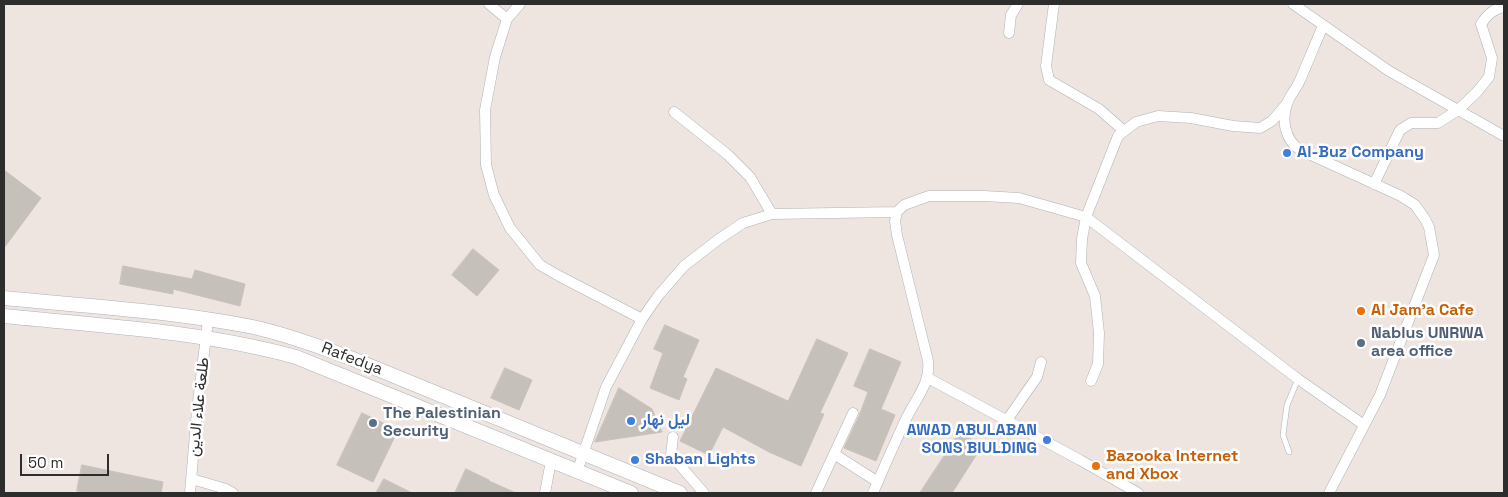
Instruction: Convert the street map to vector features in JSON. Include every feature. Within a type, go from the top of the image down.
[{"type":"main road","name":"Rafedya","points":[[4,298],[208,320],[254,328],[299,339],[680,493]]},
{"type":"main road","name":"Rafedya","points":[[4,316],[206,338],[257,346],[296,357],[631,493]]},
{"type":"street","points":[[489,4],[507,19]]},
{"type":"street","points":[[520,4],[507,19],[494,57],[485,110],[486,165],[494,195],[510,228],[540,265],[642,319]]},
{"type":"street","points":[[1009,33],[1012,15],[1018,4]]},
{"type":"street","points":[[1054,4],[1046,66],[1049,80],[1099,109],[1123,130]]},
{"type":"street","points":[[1294,4],[1389,72],[1504,136]]},
{"type":"street","points":[[1374,184],[1400,130],[1411,123],[1438,123],[1458,110],[1489,77],[1492,58],[1481,24],[1486,16],[1497,8],[1504,7]]},
{"type":"street","points":[[1091,381],[1098,364],[1099,333],[1095,296],[1080,263],[1082,239],[1086,217],[1114,141],[1123,130],[1142,119],[1158,116],[1190,118],[1233,126],[1260,128],[1272,121],[1288,102],[1299,84],[1323,26]]},
{"type":"street","points":[[1288,102],[1285,120],[1287,136],[1294,146],[1408,200],[1421,212],[1429,227],[1434,255],[1380,395],[1329,493]]},
{"type":"street","points":[[674,112],[728,155],[750,177],[772,214]]},
{"type":"street","points":[[873,493],[906,419],[928,378],[928,360],[897,236],[896,221],[897,212],[904,205],[929,196],[1019,198],[1086,217],[1298,379],[1364,425]]},
{"type":"street","points":[[577,472],[606,387],[642,319],[658,296],[684,266],[743,223],[772,214],[897,212]]},
{"type":"street","name":"طلعة علاء الدين","points":[[190,493],[208,320]]},
{"type":"street","points":[[1008,420],[1036,377],[1040,362]]},
{"type":"street","points":[[928,378],[1008,420],[1138,493]]},
{"type":"street","points":[[816,493],[853,413]]},
{"type":"street","points":[[673,437],[671,455],[704,493]]},
{"type":"street","points":[[834,454],[878,482]]},
{"type":"street","points":[[545,493],[550,461]]},
{"type":"street","points":[[192,479],[226,489],[233,493]]},
{"type":"lane","points":[[1289,452],[1283,435],[1287,405],[1298,379]]},
{"type":"building","points":[[4,170],[41,198],[4,248]]},
{"type":"building","points":[[473,249],[499,270],[477,296],[452,275]]},
{"type":"building","points":[[123,266],[192,279],[195,270],[245,284],[240,306],[173,289],[173,294],[120,284]]},
{"type":"building","points":[[665,325],[699,340],[683,377],[687,379],[679,400],[650,388],[663,353],[654,349]]},
{"type":"building","points":[[817,339],[848,353],[820,413],[824,414],[801,466],[769,452],[723,427],[709,455],[680,441],[716,368],[788,401]]},
{"type":"building","points":[[870,349],[901,362],[881,409],[895,415],[876,461],[844,448],[868,392],[854,386]]},
{"type":"building","points":[[505,368],[532,380],[519,410],[491,398]]},
{"type":"building","name":"ليل نهار","points":[[619,388],[652,409],[662,432],[595,442]]},
{"type":"building","points":[[362,413],[398,430],[373,482],[337,465]]},
{"type":"building","points":[[960,432],[982,446],[952,493],[920,493]]},
{"type":"building","points":[[82,465],[163,482],[161,493],[87,493],[77,491]]},
{"type":"building","points":[[466,469],[489,481],[516,493],[455,493]]},
{"type":"building","points":[[384,479],[412,493],[376,493]]},
{"type":"place","name":"Al-Buz Company","points":[[1287,153]]},
{"type":"place","name":"Al Jam'a Cafe","points":[[1361,311]]},
{"type":"place","name":"Nablus UNRWA area office","points":[[1361,343]]},
{"type":"place","name":"ليل نهار","points":[[631,421]]},
{"type":"place","name":"The Palestinian Security","points":[[373,423]]},
{"type":"place","name":"AWAD ABULABAN SONS BIULDING","points":[[1047,440]]},
{"type":"place","name":"Shaban Lights","points":[[635,460]]},
{"type":"place","name":"Bazooka Internet and Xbox","points":[[1096,466]]}]
